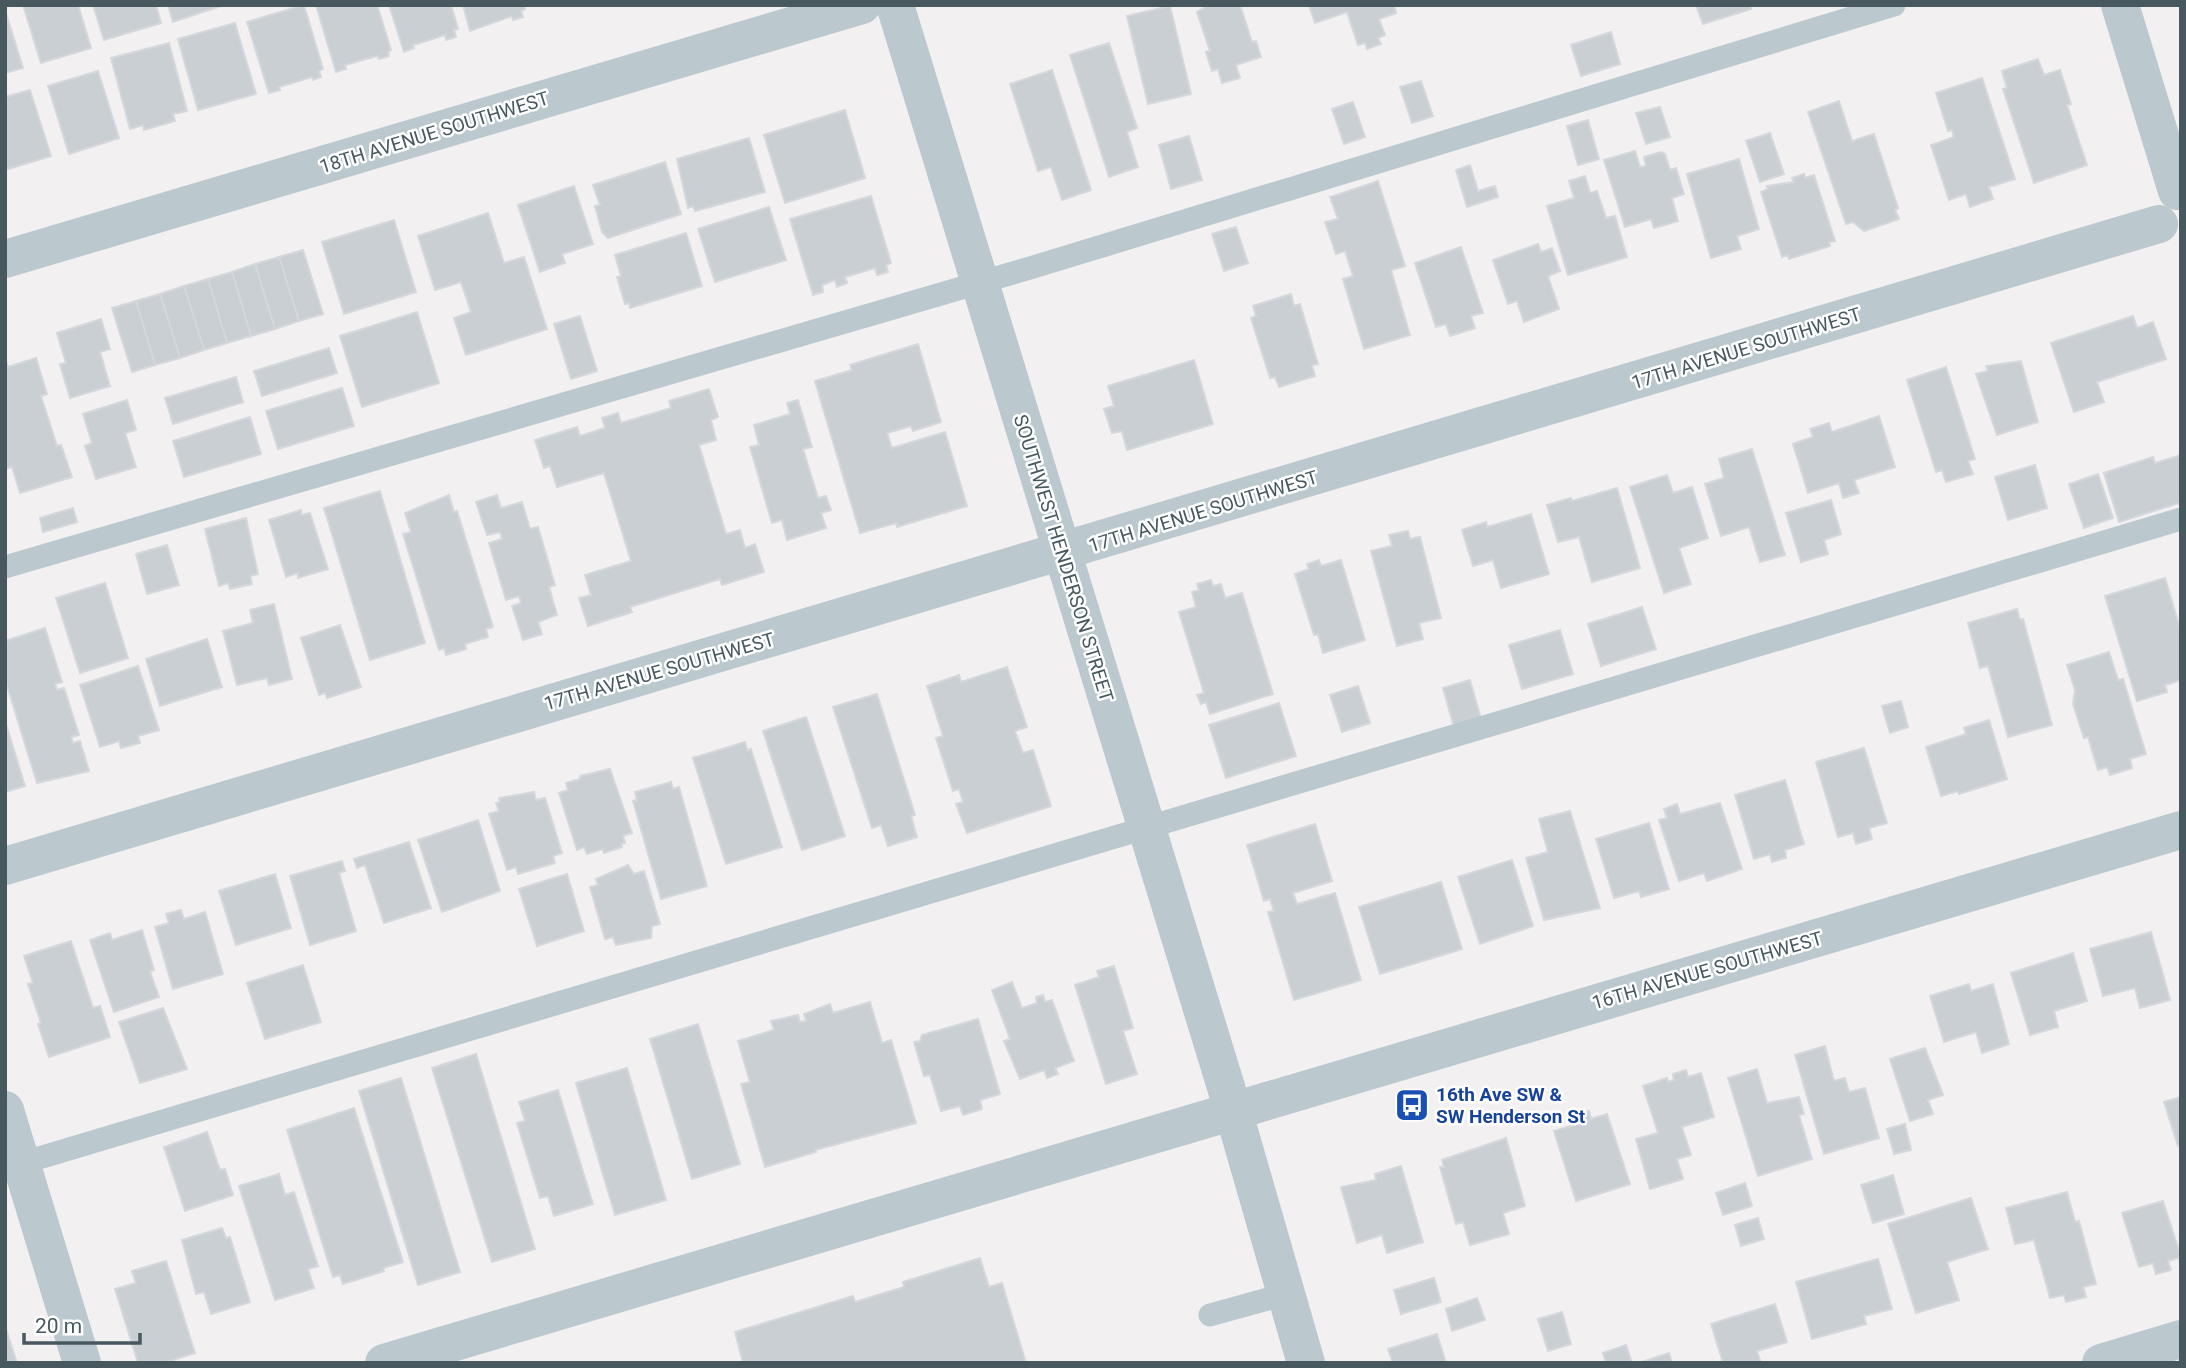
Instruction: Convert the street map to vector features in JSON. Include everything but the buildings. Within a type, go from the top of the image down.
[{"type":"street","name":"18TH AVENUE SOUTHWEST","points":[[5,259],[862,5]]},
{"type":"street","name":"SOUTHWEST HENDERSON STREET","points":[[895,5],[1233,1110],[1306,1363]]},
{"type":"street","points":[[2120,5],[2179,191],[2160,204],[2170,233]]},
{"type":"street","name":"17TH AVENUE SOUTHWEST","points":[[5,866],[1063,553],[2170,233]]},
{"type":"street","name":"16TH AVENUE SOUTHWEST","points":[[384,1363],[2181,830]]},
{"type":"street","points":[[5,1110],[14,1165],[82,1363]]},
{"type":"street","points":[[2101,1363],[2181,1339]]},
{"type":"lane","points":[[5,567],[979,282],[1894,5]]},
{"type":"lane","points":[[14,1165],[2181,519]]},
{"type":"lane","points":[[1210,1315],[1286,1294]]},
{"type":"place","name":"16th Ave SW & SW Henderson St","points":[[1412,1105]]}]
